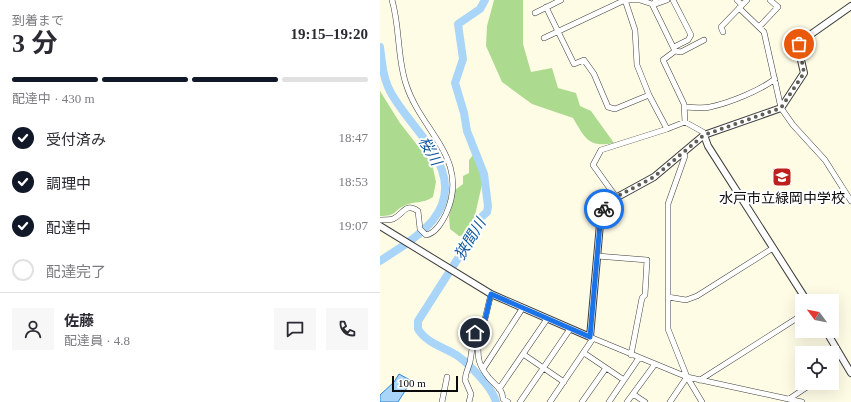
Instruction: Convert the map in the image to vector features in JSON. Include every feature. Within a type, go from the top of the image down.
[{"type":"street","points":[[380,220],[393,219],[406,208],[413,208],[418,211],[422,231],[432,233],[444,219],[452,196],[453,172],[445,151],[427,126],[405,83],[392,0]]},
{"type":"street","points":[[535,13],[561,0]]},
{"type":"street","points":[[625,0],[635,30],[637,65],[649,95],[667,129]]},
{"type":"street","points":[[544,38],[625,0],[640,0],[648,1],[653,5],[674,49],[681,52],[704,40]]},
{"type":"street","points":[[653,5],[656,0]]},
{"type":"street","points":[[653,5],[667,0]]},
{"type":"street","points":[[673,0],[691,34],[688,40],[674,49],[663,60],[685,107],[685,122]]},
{"type":"street","points":[[737,0],[764,32],[781,108],[793,125],[825,160],[849,192],[851,201]]},
{"type":"street","points":[[723,32],[721,27],[747,0]]},
{"type":"street","points":[[759,27],[778,7],[770,0]]},
{"type":"street","points":[[550,402],[592,340],[590,337],[602,214],[609,203],[616,197],[648,181],[704,135],[781,108],[804,73],[798,47],[800,42],[851,6]]},
{"type":"street","points":[[546,7],[574,64],[584,60],[590,67],[608,107],[615,109],[649,95]]},
{"type":"street","points":[[685,107],[709,107],[754,92],[763,88],[774,79]]},
{"type":"street","points":[[616,197],[593,165],[601,150],[685,122]]},
{"type":"street","points":[[685,122],[703,132],[708,146],[803,294]]},
{"type":"street","points":[[683,153],[685,156],[668,204],[668,330],[687,377],[702,402]]},
{"type":"street","points":[[380,226],[491,294],[522,309],[639,358],[687,377],[802,402]]},
{"type":"street","points":[[668,297],[686,300],[697,296],[773,248]]},
{"type":"street","points":[[597,256],[646,260],[645,295],[642,298],[632,355]]},
{"type":"street","points":[[469,402],[470,391],[465,380],[467,368],[470,362],[474,336],[485,320],[491,294]]},
{"type":"street","points":[[483,368],[522,309]]},
{"type":"street","points":[[499,389],[547,319]]},
{"type":"street","points":[[700,380],[795,319]]},
{"type":"street","points":[[520,402],[570,329]]},
{"type":"street","points":[[477,330],[477,357],[483,368],[503,393],[503,398],[508,402]]},
{"type":"street","points":[[830,338],[851,372]]},
{"type":"street","points":[[584,353],[624,380]]},
{"type":"street","points":[[523,354],[564,382]]},
{"type":"street","points":[[609,402],[639,358]]},
{"type":"street","points":[[628,402],[655,364]]},
{"type":"street","points":[[582,402],[606,368]]},
{"type":"street","points":[[442,402],[447,377]]},
{"type":"street","points":[[670,402],[687,377]]},
{"type":"street","points":[[789,399],[802,390]]},
{"type":"street","points":[[633,394],[645,402]]},
{"type":"green space","points":[[494,0],[523,0],[523,44],[531,72],[552,68],[558,88],[576,93],[580,106],[591,111],[614,143],[593,143],[584,136],[573,118],[532,104],[502,82],[486,46],[487,26]]},
{"type":"green space","points":[[380,91],[400,123],[432,164],[436,182],[433,197],[425,201],[406,205],[393,214],[386,216],[380,216]]},
{"type":"green space","points":[[473,155],[483,180],[473,224],[467,235],[459,236],[450,229],[449,217],[455,190],[463,184],[463,176],[469,173],[469,160]]},
{"type":"water","points":[[399,374],[410,380],[410,383],[398,402],[380,402],[380,395],[394,382]]},
{"type":"waterway","name":"狭間川","points":[[485,0],[480,9],[458,24],[463,59],[455,83],[464,113],[467,131],[484,174],[488,206],[487,212],[477,221],[471,238],[418,321],[418,329],[429,340],[453,353],[472,368],[490,389],[496,402]]},
{"type":"waterway","name":"桜川","points":[[380,47],[384,75],[390,91],[399,106],[433,152],[441,168],[445,185],[443,202],[433,220],[415,237],[380,261]]},
{"type":"way so far","points":[[604,209],[619,195],[654,177],[704,135],[781,108],[804,73],[798,47],[799,44]]},
{"type":"place","name":"水戸市立緑岡中学校","points":[[782,177]]},
{"type":"route","points":[[475,333],[485,320],[491,294],[510,304],[590,337],[600,220],[604,209]]}]
